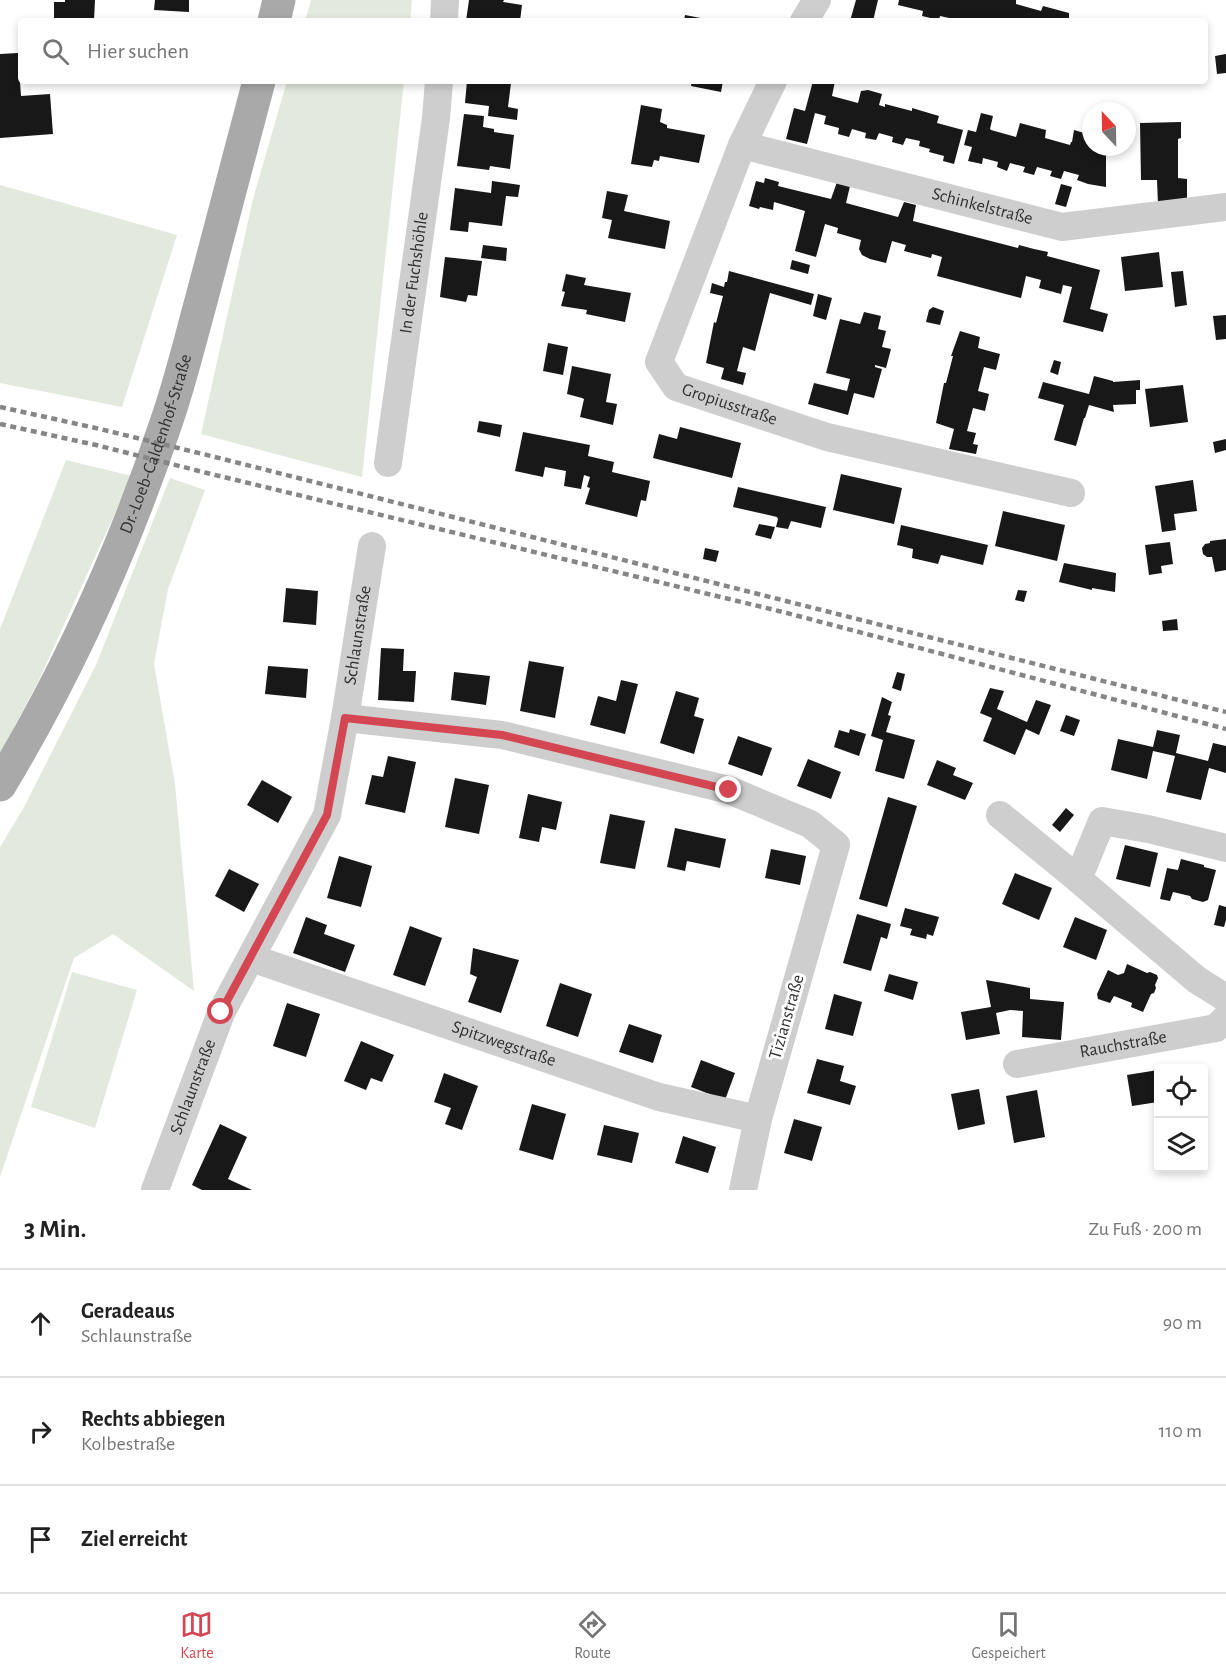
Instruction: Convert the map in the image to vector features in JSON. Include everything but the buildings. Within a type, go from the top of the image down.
[{"type":"main road","points":[[275,18],[279,0]]},
{"type":"main road","name":"Dr.-Loeb-Caldenhof-Straße","points":[[0,785],[55,688],[114,560],[145,483],[184,363],[258,84]]},
{"type":"street","points":[[444,18],[445,0]]},
{"type":"street","points":[[806,18],[817,0]]},
{"type":"street","name":"In der Fuchshöhle","points":[[388,463],[439,84]]},
{"type":"street","name":"Gropiusstraße","points":[[772,84],[742,145],[659,362],[676,387],[827,437],[1071,493]]},
{"type":"street","name":"Schinkelstraße","points":[[742,145],[1062,227],[1226,207]]},
{"type":"street","name":"Schlaunstraße","points":[[155,1190],[221,1012],[327,815],[372,546]]},
{"type":"street","name":"Tizianstraße","points":[[345,718],[502,735],[729,790],[810,824],[836,844],[758,1119],[743,1190]]},
{"type":"street","points":[[1000,815],[1197,980],[1226,998]]},
{"type":"street","points":[[1078,879],[1102,821],[1148,829],[1226,848]]},
{"type":"street","name":"Spitzwegstraße","points":[[251,958],[659,1096],[758,1119]]},
{"type":"street","name":"Rauchstraße","points":[[1017,1064],[1216,1028],[1226,1018]]},
{"type":"shaded area","points":[[311,0],[412,0],[410,18],[306,18]]},
{"type":"shaded area","points":[[286,84],[404,84],[362,477],[201,434],[253,199]]},
{"type":"shaded area","points":[[0,185],[177,235],[122,407],[0,383]]},
{"type":"shaded area","points":[[66,460],[132,476],[37,684],[0,754],[0,629]]},
{"type":"shaded area","points":[[170,478],[205,490],[168,589],[154,664],[175,784],[194,991],[113,934],[74,958],[0,1177],[0,847],[23,809],[96,665]]},
{"type":"shaded area","points":[[72,972],[137,990],[95,1128],[31,1107]]},
{"type":"railway","points":[[0,407],[211,456],[1226,712]]},
{"type":"railway","points":[[0,424],[96,445],[787,613],[1226,729]]},
{"type":"route","points":[[221,1012],[327,815],[345,718],[502,735],[729,790]]}]
